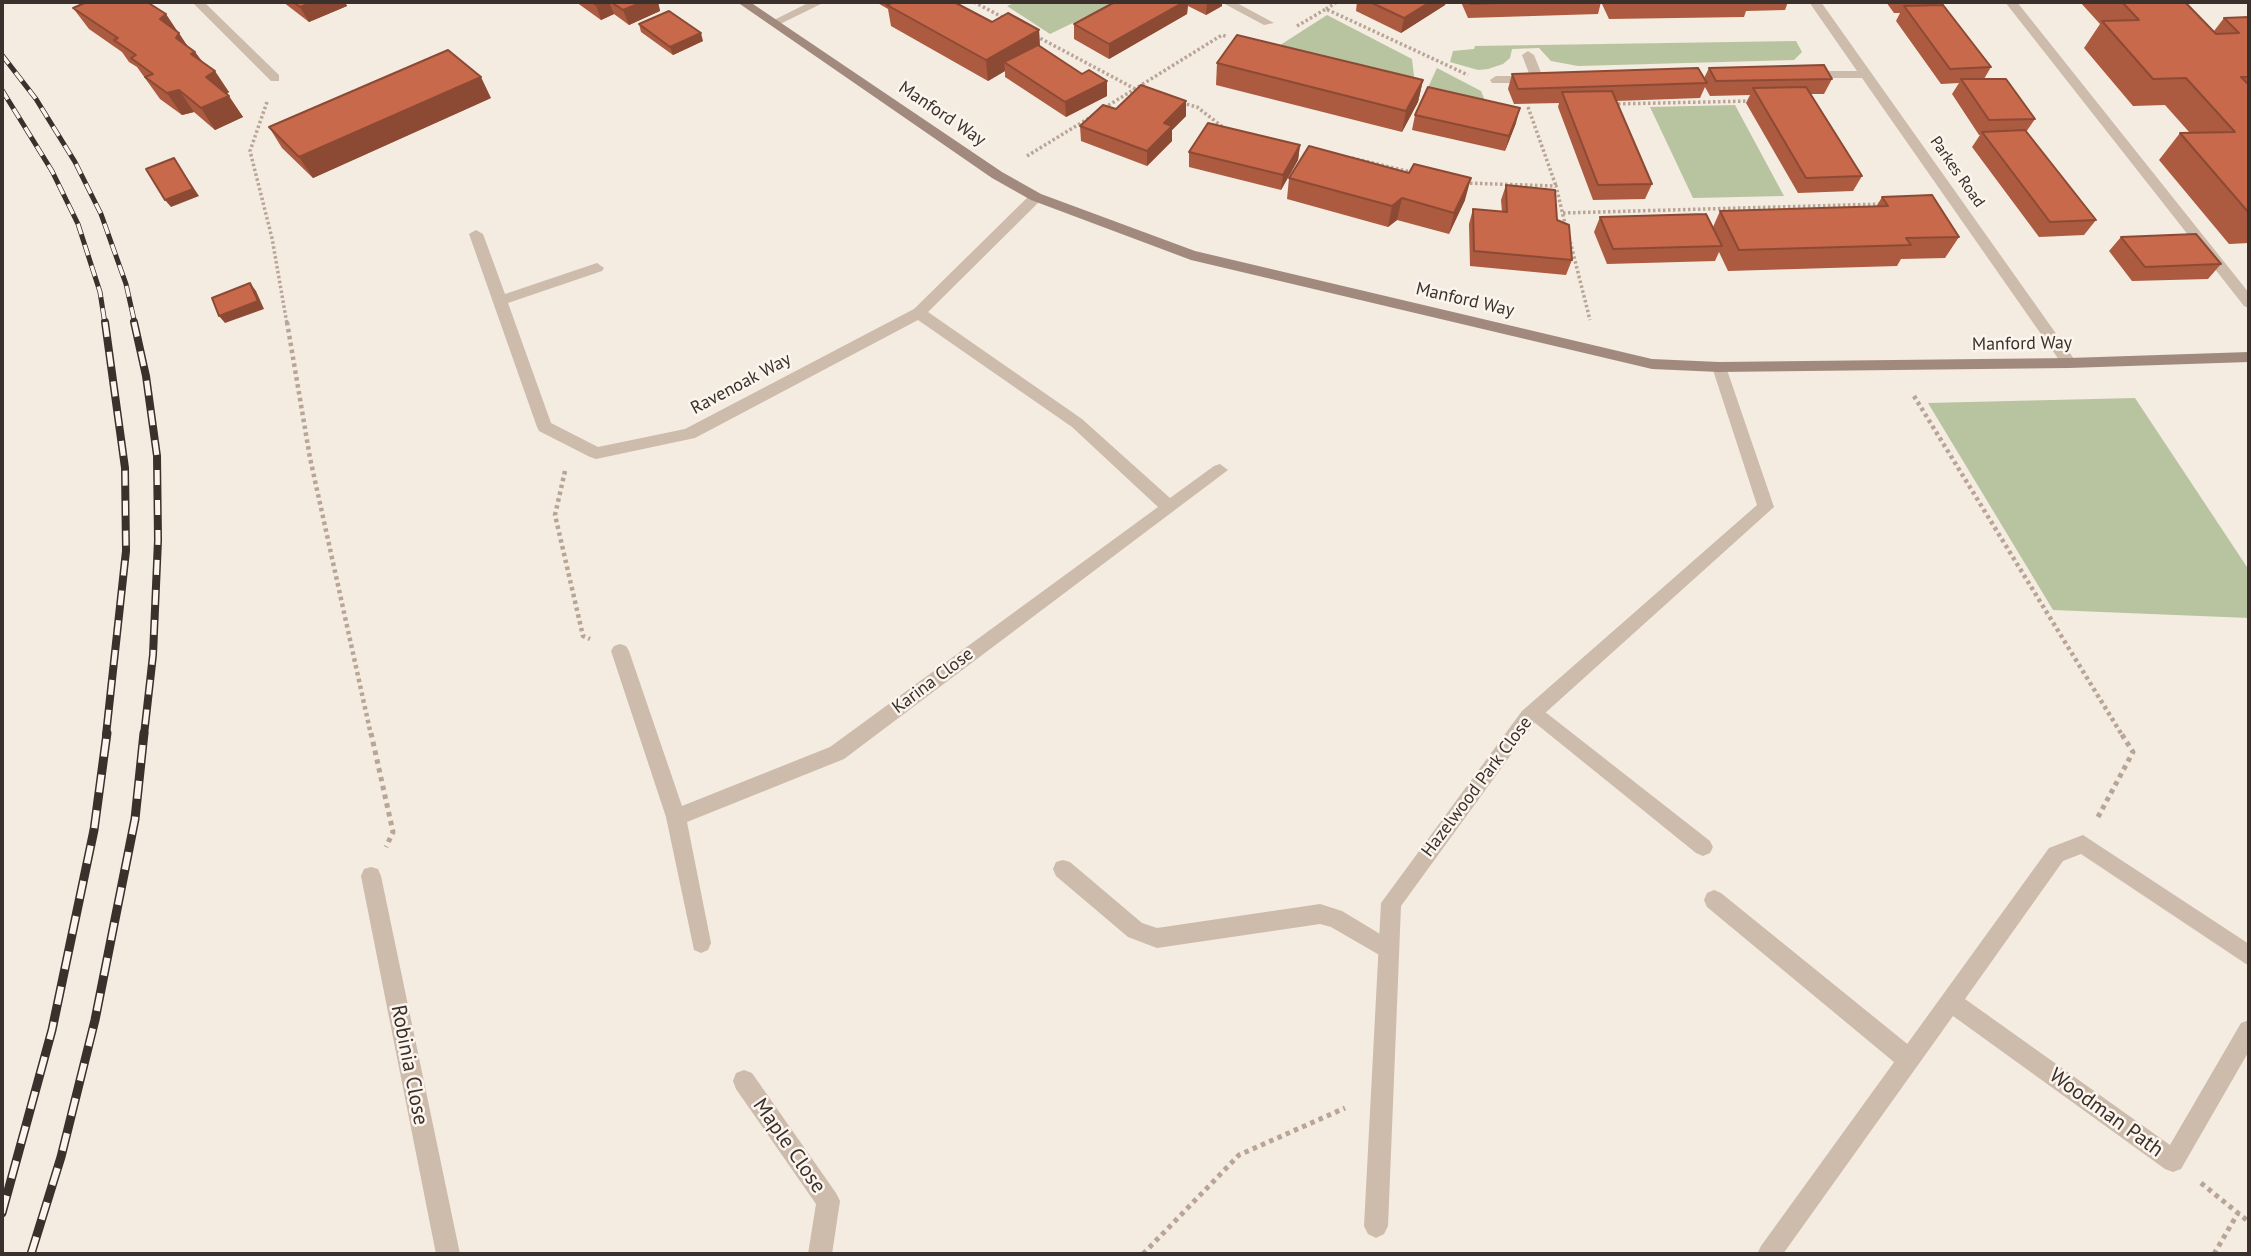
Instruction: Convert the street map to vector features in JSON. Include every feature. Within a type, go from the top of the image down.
[{"type":"street","points":[[198,2],[275,78]]},
{"type":"street","name":"Manford Way","points":[[743,2],[997,175],[1036,197],[1191,256],[1652,364],[1719,367],[2069,363],[2249,357]]},
{"type":"street","points":[[774,23],[819,2]]},
{"type":"street","points":[[1227,2],[1268,23]]},
{"type":"street","name":"Parkes Road","points":[[1815,2],[2069,363]]},
{"type":"street","points":[[2011,2],[2249,303]]},
{"type":"street","points":[[1528,55],[1538,80]]},
{"type":"street","points":[[1798,75],[1866,74]]},
{"type":"street","points":[[1496,80],[1552,79]]},
{"type":"street","name":"Ravenoak Way","points":[[476,234],[545,427],[596,453],[689,433],[919,313],[1036,197]]},
{"type":"street","points":[[500,300],[597,268]]},
{"type":"street","points":[[919,313],[1077,423],[1168,506]]},
{"type":"street","name":"Hazelwood Park Close","points":[[1376,1226],[1391,903],[1535,712],[1766,507],[1719,367]]},
{"type":"street","name":"Karina Close","points":[[676,817],[837,753],[1220,470]]},
{"type":"street","points":[[620,651],[676,817],[701,943]]},
{"type":"street","points":[[1535,712],[1703,846]]},
{"type":"street","points":[[1776,1252],[1908,1059],[2056,854],[2083,844],[2249,956]]},
{"type":"street","points":[[1063,869],[1135,930],[1157,938],[1320,914],[1335,918],[1388,950]]},
{"type":"street","name":"Robinia Close","points":[[371,876],[448,1254]]},
{"type":"street","points":[[1714,900],[1908,1059]]},
{"type":"street","name":"Woodman Path","points":[[1950,1001],[2173,1161],[2249,1031]]},
{"type":"street","name":"Maple Close","points":[[744,1081],[828,1201],[820,1254]]},
{"type":"path","points":[[974,2],[1011,22]]},
{"type":"path","points":[[1268,23],[1285,32],[1337,2]]},
{"type":"path","points":[[1326,9],[1482,82],[1496,80],[1499,107],[1528,106],[1556,186],[1598,351]]},
{"type":"path","points":[[997,175],[1222,35],[1233,39]]},
{"type":"path","points":[[1035,36],[1133,90],[1146,93]]},
{"type":"path","points":[[275,78],[250,151],[272,238],[310,458],[393,832],[371,876]]},
{"type":"path","points":[[1172,100],[1197,107],[1223,128],[1236,131]]},
{"type":"path","points":[[1610,104],[1760,100]]},
{"type":"path","points":[[1341,155],[1420,174]]},
{"type":"path","points":[[1459,183],[1556,186]]},
{"type":"path","points":[[1563,213],[1888,204]]},
{"type":"path","points":[[1895,365],[2133,752],[2083,844]]},
{"type":"path","points":[[571,440],[555,515],[583,636],[620,651]]},
{"type":"path","points":[[1143,1254],[1239,1155],[1382,1092]]},
{"type":"path","points":[[2173,1161],[2249,1222]]},
{"type":"path","points":[[2214,1254],[2238,1213]]},
{"type":"green space","points":[[1017,2],[1116,2],[1050,34],[1007,6]]},
{"type":"green space","points":[[1327,15],[1412,59],[1416,93],[1274,49]]},
{"type":"green space","points":[[1796,41],[1802,52],[1794,60],[1578,66],[1551,61],[1539,48],[1512,49],[1510,58],[1503,64],[1488,69],[1478,70],[1450,62],[1453,51],[1474,49],[1475,46]]},
{"type":"green space","points":[[1437,68],[1481,91],[1486,103],[1473,106],[1425,94]]},
{"type":"green space","points":[[1735,105],[1784,196],[1693,198],[1650,107]]},
{"type":"green space","points":[[2135,398],[2249,570],[2249,618],[2053,610],[1928,403]]},
{"type":"building","points":[[87,2],[147,2],[166,14],[160,19],[179,33],[176,38],[195,52],[191,54],[215,71],[206,77],[229,96],[201,108],[179,90],[167,93],[145,77],[153,74],[131,58],[136,55],[114,40],[118,38],[73,8]]},
{"type":"building","points":[[293,2],[314,2],[300,7]]},
{"type":"building","points":[[611,2],[643,2],[623,10]]},
{"type":"building","points":[[894,2],[954,2],[992,22],[1008,13],[1039,30],[986,60],[887,5]]},
{"type":"building","points":[[1115,2],[1184,2],[1109,44],[1074,24]]},
{"type":"building","points":[[1370,2],[1430,2],[1404,18]]},
{"type":"building","points":[[1471,2],[1523,2],[1471,4]]},
{"type":"building","points":[[2122,2],[2185,2],[2216,34],[2239,33],[2224,18],[2249,17],[2249,77],[2241,77],[2249,85],[2249,213],[2180,133],[2235,132],[2186,78],[2153,79],[2102,21],[2139,20]]},
{"type":"building","points":[[1943,5],[1991,67],[1950,69],[1904,6]]},
{"type":"building","points":[[669,11],[701,33],[670,47],[639,24]]},
{"type":"building","points":[[1237,35],[1423,80],[1406,111],[1217,63]]},
{"type":"building","points":[[1038,45],[1082,74],[1089,70],[1107,81],[1065,102],[1004,62]]},
{"type":"building","points":[[448,50],[481,77],[299,157],[269,127]]},
{"type":"building","points":[[1824,65],[1832,79],[1716,81],[1709,68]]},
{"type":"building","points":[[1698,68],[1707,83],[1518,89],[1512,74]]},
{"type":"building","points":[[1961,79],[2006,79],[2035,119],[1989,120]]},
{"type":"building","points":[[1141,85],[1186,101],[1164,123],[1172,126],[1147,151],[1080,126],[1103,105],[1116,109]]},
{"type":"building","points":[[1428,87],[1520,108],[1509,136],[1415,115]]},
{"type":"building","points":[[1806,87],[1862,176],[1806,178],[1753,88]]},
{"type":"building","points":[[1612,91],[1652,184],[1598,185],[1562,92]]},
{"type":"building","points":[[1208,123],[1300,145],[1283,175],[1189,152]]},
{"type":"building","points":[[2025,130],[2096,220],[2050,222],[1982,132]]},
{"type":"building","points":[[1309,146],[1409,173],[1414,164],[1471,178],[1454,213],[1402,198],[1392,206],[1289,178]]},
{"type":"building","points":[[174,158],[193,189],[165,200],[146,169]]},
{"type":"building","points":[[1506,185],[1555,190],[1557,220],[1569,225],[1572,260],[1474,251],[1473,209],[1507,212]]},
{"type":"building","points":[[1932,195],[1959,237],[1906,238],[1911,245],[1739,250],[1720,211],[1888,206],[1882,197]]},
{"type":"building","points":[[1706,214],[1722,246],[1613,249],[1600,217]]},
{"type":"building","points":[[2196,234],[2221,264],[2145,267],[2121,237]]},
{"type":"building","points":[[250,283],[258,301],[219,316],[212,298]]},
{"type":"railway","points":[[2,55],[36,99],[75,162],[101,214],[126,284],[135,324]]},
{"type":"railway","points":[[2,90],[52,171],[78,224],[100,292],[105,324]]},
{"type":"railway","points":[[105,322],[125,468],[126,551],[106,735]]},
{"type":"railway","points":[[134,322],[146,376],[157,456],[158,540],[153,655],[144,735]]},
{"type":"railway","points":[[2,1213],[52,1030],[94,830],[107,733]]},
{"type":"railway","points":[[31,1254],[61,1157],[95,1020],[135,819],[144,733]]}]
